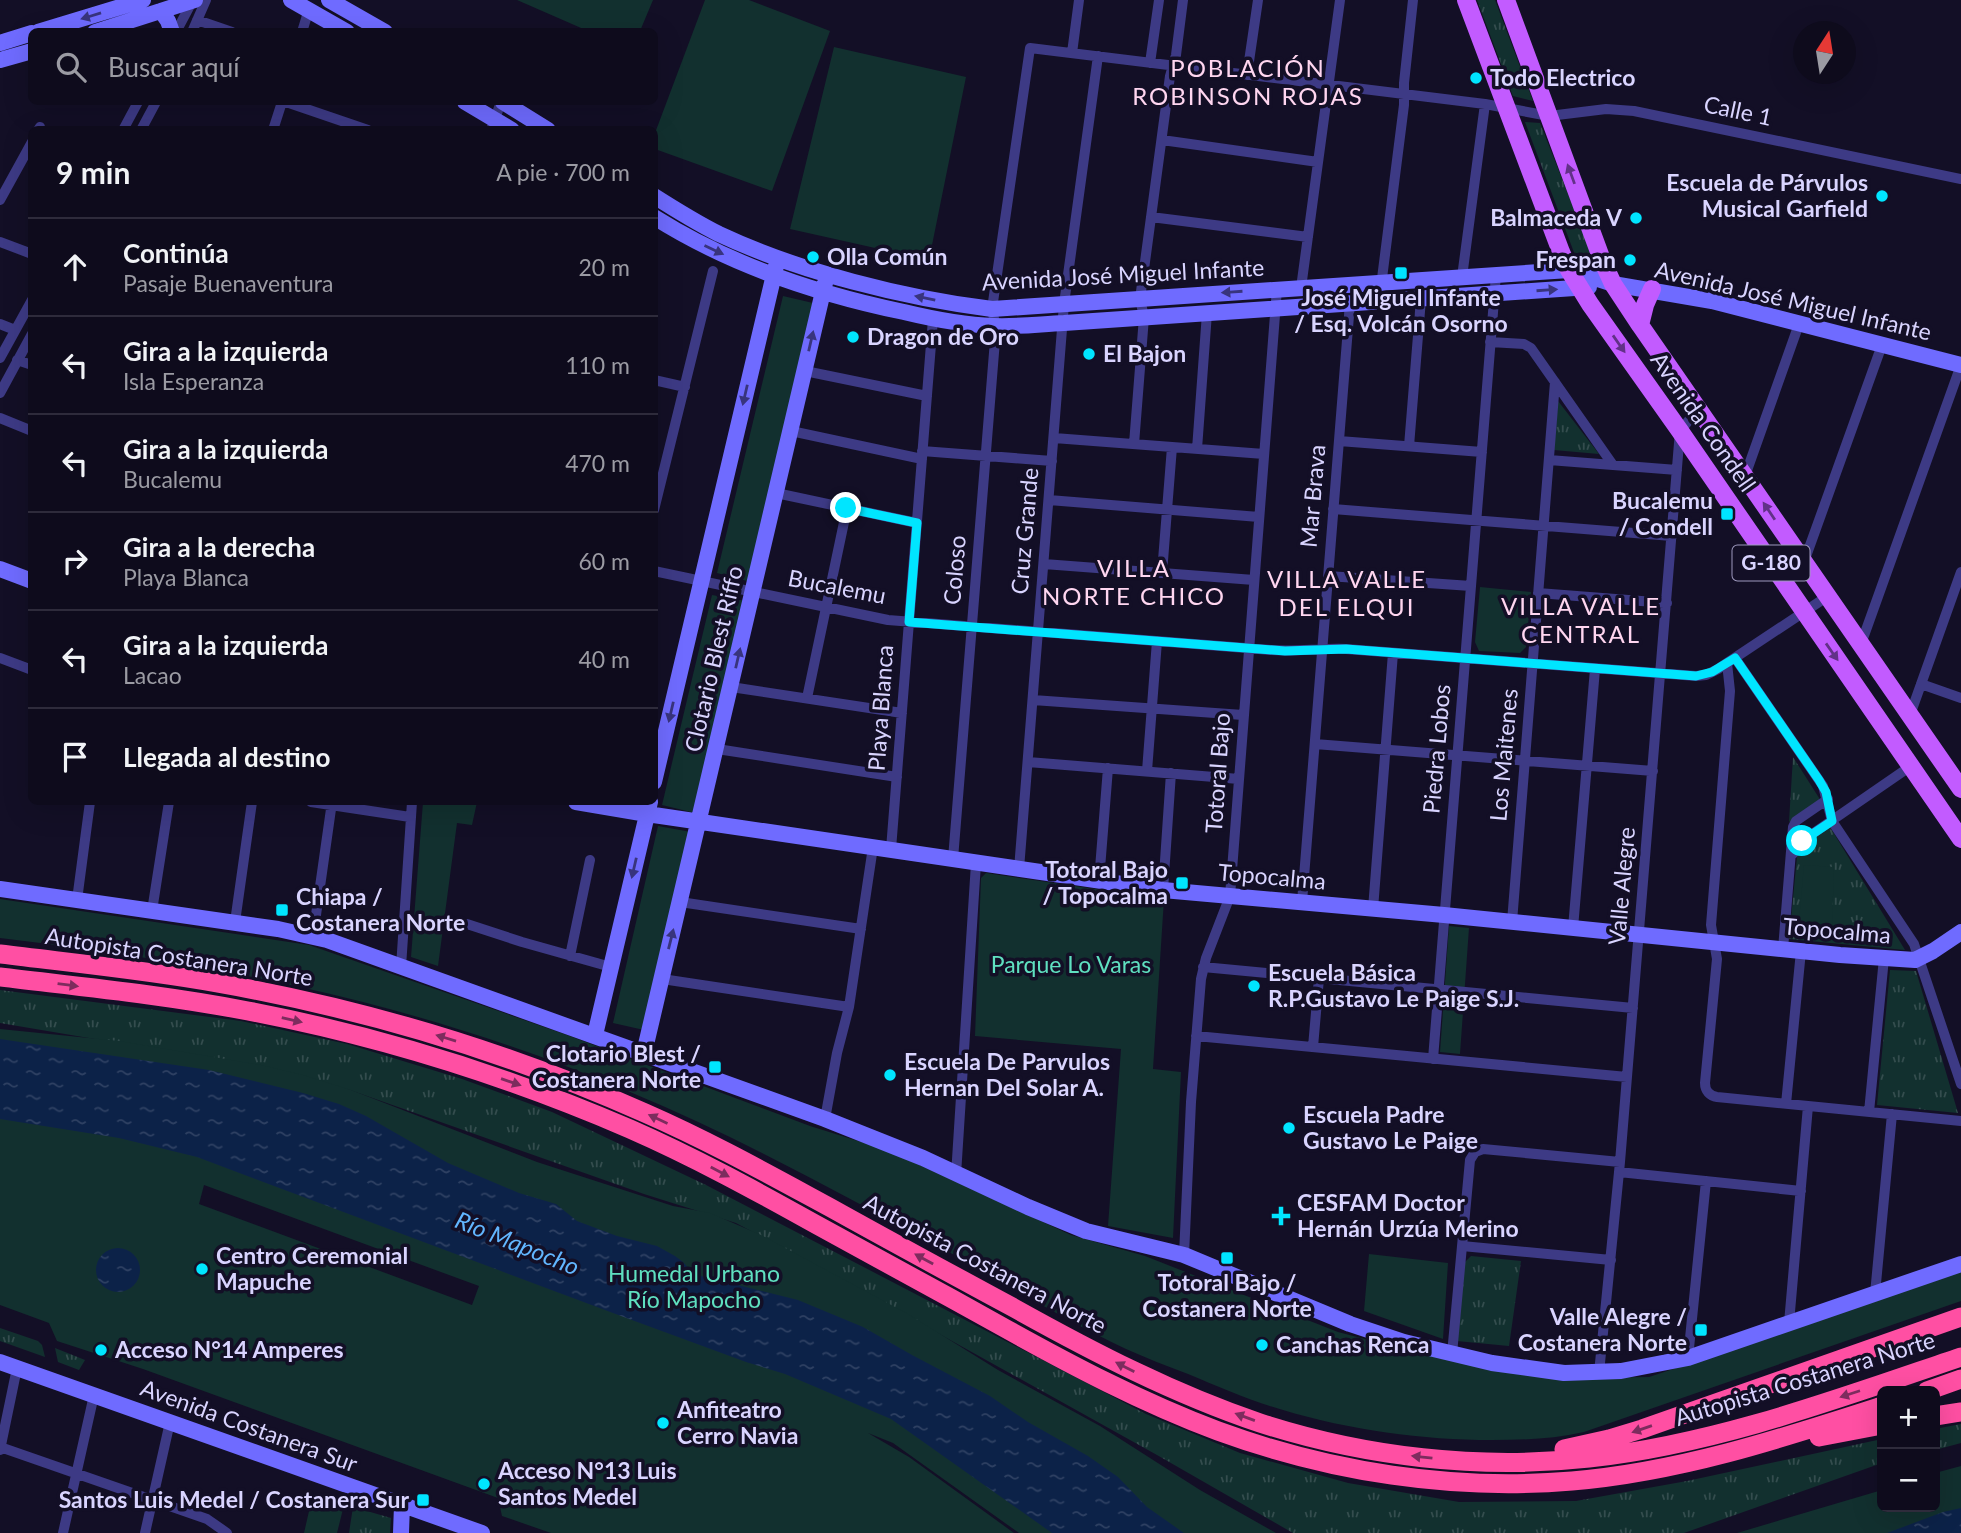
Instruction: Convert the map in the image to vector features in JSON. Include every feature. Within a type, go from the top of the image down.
[{"type":"highway","name":"Autopista Costanera Norte","points":[[0,954],[166,975],[288,997],[423,1031],[512,1059],[622,1102],[729,1152],[1130,1370],[1256,1422],[1337,1444],[1409,1456],[1490,1462],[1598,1457],[1690,1441],[1773,1419],[1961,1357]]},
{"type":"highway","name":"Autopista Costanera Norte","points":[[0,977],[172,998],[268,1015],[400,1047],[527,1088],[631,1130],[714,1169],[1128,1392],[1215,1430],[1290,1454],[1346,1467],[1403,1477],[1465,1483],[1526,1484],[1590,1480],[1703,1460],[1877,1408]]},
{"type":"highway","points":[[1490,1462],[1576,1447],[1622,1435],[1961,1317]]},
{"type":"highway","name":"Autopista Costanera Norte","points":[[1940,1387],[1961,1380]]},
{"type":"highway","points":[[1940,1415],[1961,1412]]},
{"type":"highway","points":[[1756,1446],[1877,1426]]},
{"type":"main road","name":"Avenida Condell","points":[[1466,0],[1569,270],[1961,839]]},
{"type":"main road","name":"Avenida Condell","points":[[1506,0],[1613,284],[1961,789]]},
{"type":"main road","points":[[1640,325],[1652,289]]},
{"type":"street","points":[[51,28],[143,0]]},
{"type":"street","points":[[107,28],[196,0]]},
{"type":"street","points":[[193,28],[197,20],[196,0]]},
{"type":"street","points":[[177,28],[196,0]]},
{"type":"street","points":[[291,0],[340,28]]},
{"type":"street","points":[[329,0],[378,28]]},
{"type":"street","points":[[1072,53],[1079,0]]},
{"type":"street","points":[[1150,63],[1159,0]]},
{"type":"street","points":[[1134,444],[1144,317],[1140,299],[1183,0]]},
{"type":"street","points":[[1247,75],[1258,0]]},
{"type":"street","points":[[1301,288],[1340,0]]},
{"type":"street","points":[[1379,302],[1404,105],[1413,0]]},
{"type":"street","points":[[303,28],[309,9]]},
{"type":"street","points":[[160,11],[172,28]]},
{"type":"street","points":[[197,20],[220,28]]},
{"type":"street","points":[[0,43],[28,34]]},
{"type":"street","name":"Calle 1","points":[[992,309],[1030,48],[1485,104],[1549,116],[1606,108],[1634,111],[1961,179]]},
{"type":"street","points":[[0,60],[28,52]]},
{"type":"street","name":"Cruz Grande","points":[[1019,869],[1064,304],[1098,56]]},
{"type":"street","points":[[1462,277],[1485,104]]},
{"type":"street","points":[[125,126],[136,105]]},
{"type":"street","points":[[145,126],[155,105]]},
{"type":"street","points":[[275,126],[283,105]]},
{"type":"street","points":[[293,105],[356,126]]},
{"type":"street","points":[[469,105],[492,124],[501,105]]},
{"type":"street","points":[[507,105],[541,126]]},
{"type":"street","points":[[1161,140],[1318,162]]},
{"type":"street","points":[[0,201],[28,149]]},
{"type":"street","name":"Avenida José Miguel Infante","points":[[658,198],[721,235],[827,274],[886,290],[992,309],[1569,270],[1613,284],[1712,301],[1961,365]]},
{"type":"street","points":[[1151,217],[1308,237]]},
{"type":"street","name":"Avenida José Miguel Infante","points":[[658,219],[708,247],[823,292],[933,319],[996,326],[1613,284]]},
{"type":"street","points":[[0,242],[28,252]]},
{"type":"street","name":"Clotario Blest Riffo","points":[[658,765],[778,257]]},
{"type":"street","points":[[658,494],[713,271]]},
{"type":"street","name":"Clotario Blest Riffo","points":[[644,1053],[827,274]]},
{"type":"street","name":"Piedra Lobos","points":[[1433,1059],[1496,275]]},
{"type":"street","name":"Totoral Bajo","points":[[1184,1255],[1196,1036],[1203,967],[1230,896],[1277,289]]},
{"type":"street","points":[[1409,446],[1421,299]]},
{"type":"street","name":"Mar Brava","points":[[1302,902],[1350,303]]},
{"type":"street","points":[[0,358],[28,307]]},
{"type":"street","name":"Coloso","points":[[953,859],[996,326],[992,309]]},
{"type":"street","points":[[1197,449],[1207,313]]},
{"type":"street","name":"Playa Blanca","points":[[891,849],[933,319]]},
{"type":"street","points":[[0,324],[15,330]]},
{"type":"street","points":[[1745,476],[1799,324]]},
{"type":"street","points":[[0,393],[28,341]]},
{"type":"street","points":[[1490,342],[1528,345],[1613,465]]},
{"type":"street","points":[[1804,562],[1882,345]]},
{"type":"street","points":[[18,360],[28,364]]},
{"type":"street","points":[[1861,644],[1961,365]]},
{"type":"street","points":[[805,371],[927,397]]},
{"type":"street","points":[[658,381],[685,387]]},
{"type":"street","name":"Los Maitenes","points":[[1512,922],[1555,382]]},
{"type":"street","points":[[1680,430],[1699,408]]},
{"type":"street","points":[[0,418],[28,429]]},
{"type":"street","name":"Valle Alegre","points":[[1599,1373],[1620,1167],[1680,430]]},
{"type":"street","points":[[791,431],[922,455],[1052,461]]},
{"type":"street","points":[[1054,438],[1264,454]]},
{"type":"street","points":[[1339,441],[1482,452]]},
{"type":"street","points":[[1163,573],[1172,447]]},
{"type":"street","points":[[1549,460],[1677,470]]},
{"type":"street","points":[[776,493],[917,523]]},
{"type":"street","points":[[1049,500],[1259,517]]},
{"type":"street","points":[[807,698],[846,508]]},
{"type":"street","points":[[1333,509],[1672,536]]},
{"type":"street","points":[[1044,564],[1254,580]]},
{"type":"street","points":[[0,569],[28,580]]},
{"type":"street","name":"Bucalemu","points":[[658,572],[888,620],[1249,648],[1294,651],[1322,648],[1701,676],[1712,672],[1828,596]]},
{"type":"street","points":[[1910,715],[1961,572]]},
{"type":"street","points":[[1328,576],[1471,586]]},
{"type":"street","points":[[1538,593],[1667,603]]},
{"type":"street","points":[[1948,608],[1961,613]]},
{"type":"street","points":[[1147,771],[1157,641]]},
{"type":"street","points":[[1373,909],[1393,653]]},
{"type":"street","points":[[0,658],[28,668]]},
{"type":"street","points":[[1731,660],[1819,780],[1828,799],[1832,821],[1912,939],[1961,1084]]},
{"type":"street","points":[[1731,660],[1711,925],[1717,959],[1705,1083],[1708,1093],[1717,1097],[1961,1121]]},
{"type":"street","points":[[1573,928],[1595,669]]},
{"type":"street","points":[[1921,684],[1961,698]]},
{"type":"street","points":[[731,687],[902,713]]},
{"type":"street","points":[[1033,700],[1243,715]]},
{"type":"street","points":[[1315,744],[1653,771]]},
{"type":"street","points":[[716,749],[897,777]]},
{"type":"street","points":[[1028,762],[1238,779]]},
{"type":"street","points":[[1791,859],[1799,844],[1911,766]]},
{"type":"street","points":[[1099,881],[1108,768]]},
{"type":"street","points":[[1163,890],[1171,773]]},
{"type":"street","points":[[1783,949],[1794,824],[1828,799]]},
{"type":"street","points":[[77,900],[90,805]]},
{"type":"street","points":[[152,911],[169,805]]},
{"type":"street","points":[[235,922],[252,805]]},
{"type":"street","points":[[313,936],[332,805]]},
{"type":"street","points":[[343,805],[410,817]]},
{"type":"street","points":[[401,967],[412,805]]},
{"type":"street","name":"Topocalma","points":[[614,805],[648,808],[700,820],[1163,890],[1801,951],[1910,960],[1920,958],[1961,932]]},
{"type":"street","points":[[595,1035],[648,808]]},
{"type":"street","points":[[825,1119],[849,1007],[873,847]]},
{"type":"street","points":[[570,956],[590,860]]},
{"type":"street","points":[[956,1175],[976,863]]},
{"type":"street","points":[[0,889],[235,922],[313,936],[825,1119],[923,1158],[1086,1231],[1184,1255],[1350,1324],[1404,1342],[1503,1365],[1549,1372],[1599,1373],[1654,1366],[1688,1358],[1961,1264]]},
{"type":"street","points":[[680,902],[860,929]]},
{"type":"street","points":[[467,924],[611,967]]},
{"type":"street","points":[[1786,1104],[1801,951]]},
{"type":"street","points":[[1870,1112],[1884,958]]},
{"type":"street","points":[[1203,967],[1633,1008]]},
{"type":"street","points":[[1313,1047],[1319,978]]},
{"type":"street","points":[[662,979],[849,1007]]},
{"type":"street","points":[[1196,1036],[1627,1077]]},
{"type":"street","points":[[1788,1324],[1808,1106]]},
{"type":"street","points":[[1875,1294],[1892,1114]]},
{"type":"street","points":[[1452,1354],[1470,1160],[1475,1152],[1483,1149],[1706,1181],[1801,1191]]},
{"type":"street","points":[[1688,1358],[1706,1181]]},
{"type":"street","points":[[1462,1246],[1611,1260]]},
{"type":"street","name":"Avenida Costanera Sur","points":[[0,1362],[482,1533]]},
{"type":"street","points":[[17,1368],[0,1448],[207,1519],[227,1533]]},
{"type":"street","points":[[62,1533],[94,1395]]},
{"type":"street","points":[[145,1533],[170,1422]]},
{"type":"street","points":[[401,1533],[402,1505]]},
{"type":"green space","points":[[517,0],[653,0],[641,28],[581,28]]},
{"type":"green space","points":[[705,0],[749,0],[830,31],[772,191],[658,150],[658,126]]},
{"type":"green space","points":[[1477,0],[1495,0],[1533,101],[1513,96]]},
{"type":"green space","points":[[834,47],[966,77],[929,260],[790,229]]},
{"type":"green space","points":[[1525,122],[1540,123],[1593,257],[1575,255]]},
{"type":"green space","points":[[783,296],[813,303],[751,582],[717,573]]},
{"type":"green space","points":[[1558,401],[1599,454],[1554,450]]},
{"type":"green space","points":[[1480,587],[1531,592],[1526,647],[1520,653],[1479,651],[1475,642]]},
{"type":"green space","points":[[712,595],[746,601],[695,813],[662,805]]},
{"type":"green space","points":[[1793,757],[1821,801],[1789,822]]},
{"type":"green space","points":[[423,805],[476,805],[472,825],[457,823],[438,966],[411,957]]},
{"type":"green space","points":[[658,826],[691,832],[644,1030],[613,1023]]},
{"type":"green space","points":[[1830,827],[1905,950],[1789,939],[1797,857],[1805,843]]},
{"type":"green space","points":[[1804,865],[1834,867],[1832,925],[1799,921]]},
{"type":"green space","name":"Parque Lo Varas","points":[[986,873],[1164,899],[1153,1069],[1181,1072],[1173,1238],[1108,1226],[1121,1049],[975,1036],[981,878]]},
{"type":"green space","points":[[0,899],[309,945],[567,1035],[810,1126],[874,1146],[1071,1235],[1145,1256],[1338,1332],[1411,1351],[1559,1378],[1649,1377],[1961,1268],[1961,1301],[1584,1432],[1550,1438],[1466,1440],[1413,1436],[1334,1423],[1259,1402],[1126,1349],[787,1166],[670,1109],[550,1060],[426,1019],[263,979],[113,953],[0,938]]},
{"type":"green space","points":[[1449,926],[1469,928],[1460,1054],[1440,1052]]},
{"type":"green space","points":[[1890,970],[1916,971],[1958,1113],[1877,1105]]},
{"type":"green space","points":[[0,990],[241,1021],[347,1044],[462,1079],[552,1112],[706,1185],[1146,1414],[1240,1453],[1348,1483],[1459,1502],[1576,1501],[1687,1481],[1877,1440],[1877,1465],[1684,1533],[1293,1533],[736,1223],[644,1194],[350,1090],[237,1063],[0,1023]]},
{"type":"green space","name":"Humedal Urbano Río Mapocho","points":[[0,1029],[119,1041],[261,1065],[351,1090],[537,1162],[673,1206],[710,1213],[761,1235],[908,1314],[1276,1533],[1019,1533],[893,1443],[868,1433],[909,1457],[1014,1533],[551,1533],[502,1516],[498,1498],[143,1369],[57,1341],[49,1323],[0,1305]],"holes":[[[204,1185],[479,1286],[472,1305],[199,1204]]]},
{"type":"green space","points":[[1369,1254],[1448,1263],[1443,1339],[1364,1311]]},
{"type":"green space","points":[[1471,1256],[1521,1261],[1509,1346],[1457,1341],[1465,1262]]},
{"type":"green space","points":[[0,1328],[38,1341],[45,1357],[0,1341]]},
{"type":"green space","points":[[55,1348],[85,1360],[79,1370],[58,1362]]},
{"type":"green space","points":[[1961,1424],[1961,1443],[1940,1449],[1940,1428]]},
{"type":"green space","points":[[1961,1466],[1961,1533],[1737,1533],[1877,1491],[1877,1512],[1940,1512],[1940,1472]]},
{"type":"green space","points":[[312,1498],[344,1505],[337,1533],[304,1533]]},
{"type":"green space","points":[[353,1507],[391,1518],[390,1533],[349,1533]]},
{"type":"water","name":"Río Mapocho","points":[[0,1039],[209,1070],[339,1104],[366,1116],[448,1163],[519,1193],[556,1204],[577,1221],[617,1236],[657,1246],[701,1276],[798,1300],[863,1327],[990,1396],[1028,1422],[1088,1456],[1118,1477],[1147,1507],[1184,1533],[1052,1533],[891,1419],[785,1374],[621,1316],[197,1157],[119,1138],[0,1119]]},
{"type":"water","points":[[118,1248],[133,1255],[140,1270],[133,1285],[118,1292],[103,1285],[96,1270],[103,1255]]},
{"type":"water","points":[[1961,1508],[1961,1533],[1887,1533],[1943,1512]]},
{"type":"place","name":"Todo Electrico","points":[[1476,78]]},
{"type":"place","name":"Escuela de Párvulos Musical Garfield","points":[[1882,196]]},
{"type":"place","name":"Balmaceda V","points":[[1636,218]]},
{"type":"place","name":"Olla Común","points":[[813,257]]},
{"type":"place","name":"Frespan","points":[[1630,260]]},
{"type":"place","name":"José Miguel Infante / Esq. Volcán Osorno","points":[[1401,273]]},
{"type":"place","name":"Dragon de Oro","points":[[853,337]]},
{"type":"place","name":"El Bajon","points":[[1089,354]]},
{"type":"place","name":"Bucalemu / Condell","points":[[1727,514]]},
{"type":"place","name":"Totoral Bajo / Topocalma","points":[[1182,883]]},
{"type":"place","name":"Chiapa / Costanera Norte","points":[[282,910]]},
{"type":"place","name":"Escuela Básica R.P.Gustavo Le Paige S.J.","points":[[1254,986]]},
{"type":"place","name":"Clotario Blest / Costanera Norte","points":[[715,1067]]},
{"type":"place","name":"Escuela De Parvulos Hernan Del Solar A.","points":[[890,1075]]},
{"type":"place","name":"Escuela Padre Gustavo Le Paige","points":[[1289,1128]]},
{"type":"place","name":"CESFAM Doctor Hernán Urzúa Merino","points":[[1281,1216]]},
{"type":"place","name":"Totoral Bajo / Costanera Norte","points":[[1227,1258]]},
{"type":"place","name":"Centro Ceremonial Mapuche","points":[[202,1269]]},
{"type":"place","name":"Valle Alegre / Costanera Norte","points":[[1701,1330]]},
{"type":"place","name":"Canchas Renca","points":[[1262,1345]]},
{"type":"place","name":"Acceso N°14 Amperes","points":[[101,1350]]},
{"type":"place","name":"Anfiteatro Cerro Navia","points":[[663,1423]]},
{"type":"place","name":"Acceso N°13 Luis Santos Medel","points":[[484,1484]]},
{"type":"place","name":"Santos Luis Medel / Costanera Sur","points":[[423,1500]]},
{"type":"district","name":"POBLACIÓN ROBINSON ROJAS","points":[[1248,83]]},
{"type":"district","name":"VILLA NORTE CHICO","points":[[1134,583]]},
{"type":"district","name":"VILLA VALLE DEL ELQUI","points":[[1347,594]]},
{"type":"district","name":"VILLA VALLE CENTRAL","points":[[1581,621]]},
{"type":"route","points":[[846,508],[917,523],[909,622],[1285,651],[1346,649],[1696,676],[1712,672],[1735,658],[1826,792],[1832,821],[1802,841]]}]
